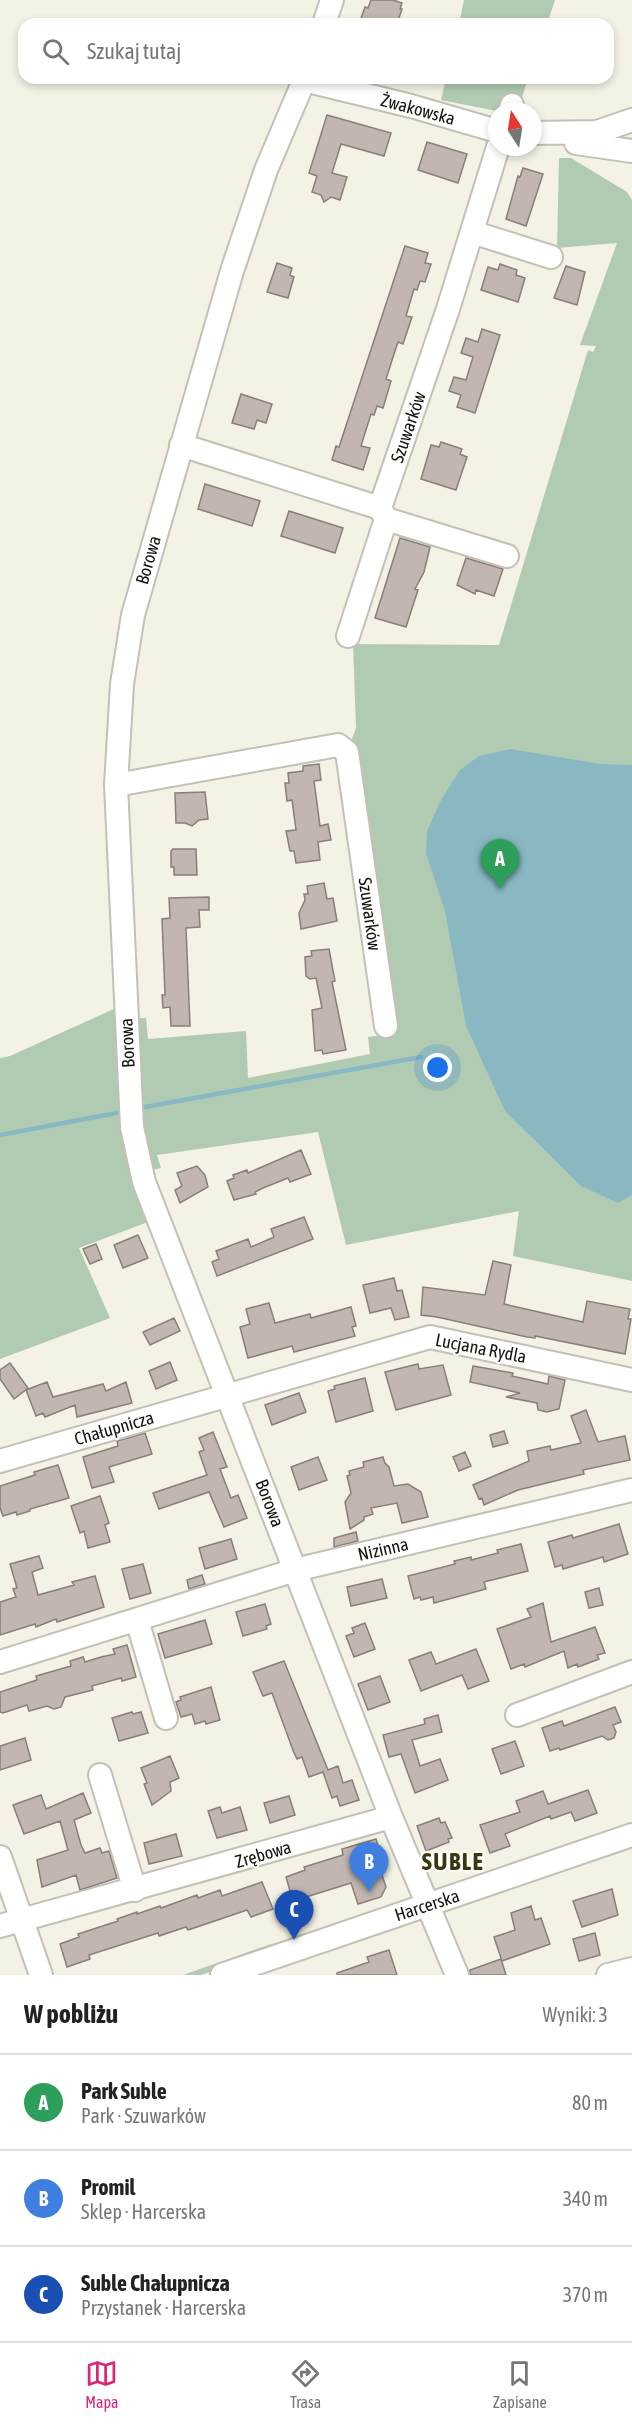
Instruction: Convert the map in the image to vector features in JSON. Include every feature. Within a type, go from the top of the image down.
[{"type":"street","points":[[326,18],[332,0]]},
{"type":"street","name":"Borowa","points":[[302,84],[266,170],[236,260],[132,615],[122,684],[116,785],[132,1127],[144,1182],[391,1817],[457,1975]]},
{"type":"street","name":"Żwakowska","points":[[324,84],[488,128]]},
{"type":"street","points":[[542,132],[597,132],[632,120]]},
{"type":"street","points":[[542,138],[632,151]]},
{"type":"street","name":"Szuwarków","points":[[348,636],[383,513],[495,156]]},
{"type":"street","points":[[472,232],[551,257]]},
{"type":"street","points":[[181,445],[507,556]]},
{"type":"street","name":"Szuwarków","points":[[116,785],[338,745],[347,752],[386,1026]]},
{"type":"street","name":"Lucjana Rydla","points":[[228,1395],[430,1337],[632,1380]]},
{"type":"street","name":"Chałupnicza","points":[[0,1461],[228,1395]]},
{"type":"street","name":"Nizinna","points":[[0,1662],[295,1570],[632,1490]]},
{"type":"street","points":[[137,1620],[166,1718]]},
{"type":"street","points":[[516,1715],[632,1671]]},
{"type":"street","points":[[100,1775],[135,1890]]},
{"type":"street","name":"Zrębowa","points":[[0,1926],[391,1817]]},
{"type":"street","name":"Harcerska","points":[[222,1975],[632,1835]]},
{"type":"street","points":[[0,1857],[41,1975]]},
{"type":"street","points":[[608,1975],[632,1969]]},
{"type":"green space","points":[[464,0],[555,0],[549,18],[460,18]]},
{"type":"green space","points":[[445,84],[526,84],[521,101],[488,102],[488,109],[441,100]]},
{"type":"green space","points":[[559,158],[571,158],[627,192],[632,200],[632,1281],[513,1256],[519,1211],[346,1245],[318,1132],[157,1155],[161,1168],[149,1171],[143,1147],[136,1018],[146,1018],[148,1039],[246,1031],[248,1078],[370,1054],[368,1037],[389,1034],[347,752],[356,728],[353,644],[499,645],[588,350],[593,352],[596,346],[580,345],[617,243],[557,248]]},
{"type":"green space","points":[[116,1008],[148,1222],[79,1248],[110,1318],[0,1359],[0,1058],[10,1056]]},
{"type":"green space","points":[[271,1944],[274,1950],[201,1975],[183,1975]]},
{"type":"water","points":[[510,749],[601,764],[632,765],[632,1195],[618,1203],[581,1186],[505,1111],[466,1026],[445,911],[426,853],[427,831],[440,802],[460,770],[479,756]]},
{"type":"building","points":[[371,0],[393,0],[402,3],[399,18],[361,18],[365,7],[368,8]]},
{"type":"building","points":[[327,115],[391,133],[384,156],[341,144],[332,173],[347,177],[340,200],[331,197],[324,202],[321,195],[312,192],[317,176],[309,173]]},
{"type":"building","points":[[427,142],[467,154],[458,183],[418,170]]},
{"type":"building","points":[[523,168],[543,174],[526,226],[506,219],[518,176],[520,177]]},
{"type":"building","points":[[405,246],[428,253],[425,263],[431,264],[425,282],[420,281],[417,290],[414,289],[406,316],[412,317],[403,344],[398,342],[386,379],[391,381],[383,408],[377,406],[374,415],[371,414],[361,446],[370,448],[363,470],[332,460],[336,446],[339,447]]},
{"type":"building","points":[[277,263],[292,268],[290,275],[294,277],[288,298],[267,292]]},
{"type":"building","points":[[500,264],[517,270],[516,275],[525,278],[518,302],[481,290],[488,267],[498,270]]},
{"type":"building","points":[[566,266],[585,272],[577,305],[554,298]]},
{"type":"building","points":[[482,329],[500,335],[475,413],[457,407],[461,395],[449,391],[454,377],[466,380],[473,357],[461,353],[466,338],[478,342]]},
{"type":"building","points":[[241,394],[272,404],[266,423],[257,420],[254,429],[232,423]]},
{"type":"building","points":[[441,442],[462,449],[460,454],[467,457],[456,490],[421,479],[431,445],[439,447]]},
{"type":"building","points":[[205,484],[260,501],[252,526],[198,509]]},
{"type":"building","points":[[289,511],[343,528],[335,553],[281,536]]},
{"type":"building","points":[[400,538],[430,547],[424,572],[415,589],[418,590],[406,627],[375,618]]},
{"type":"building","points":[[466,558],[503,569],[494,596],[476,590],[475,594],[457,585]]},
{"type":"building","points":[[319,764],[321,780],[314,781],[320,826],[328,824],[331,840],[318,842],[320,860],[296,863],[294,851],[290,851],[286,831],[296,830],[292,800],[287,801],[285,783],[289,783],[288,773],[303,771],[303,766]]},
{"type":"building","points":[[205,792],[208,819],[199,820],[192,826],[176,823],[175,793]]},
{"type":"building","points":[[173,849],[196,849],[197,875],[174,875],[174,867],[171,867]]},
{"type":"building","points":[[324,883],[327,899],[333,898],[337,921],[301,929],[299,913],[305,900],[304,894],[308,894],[307,886]]},
{"type":"building","points":[[209,897],[209,910],[199,910],[200,927],[186,928],[190,1026],[171,1026],[170,1007],[163,1008],[162,995],[165,995],[162,919],[170,918],[169,898]]},
{"type":"building","points":[[329,949],[335,981],[332,982],[346,1050],[323,1054],[322,1050],[315,1051],[312,1010],[322,1008],[316,978],[310,979],[306,976],[305,957],[312,956],[311,951]]},
{"type":"building","points":[[301,1150],[311,1174],[290,1182],[288,1178],[255,1192],[256,1194],[234,1200],[227,1181],[234,1178],[233,1175],[247,1170],[248,1173]]},
{"type":"building","points":[[197,1166],[205,1175],[208,1187],[180,1203],[175,1190],[182,1186],[177,1173]]},
{"type":"building","points":[[304,1217],[313,1239],[217,1276],[212,1262],[219,1259],[216,1251],[248,1239],[251,1247],[274,1237],[271,1229]]},
{"type":"building","points":[[138,1235],[148,1258],[123,1268],[114,1245]]},
{"type":"building","points":[[96,1244],[102,1259],[90,1264],[83,1249]]},
{"type":"building","points":[[493,1261],[511,1265],[504,1304],[583,1322],[587,1301],[630,1309],[628,1319],[631,1319],[625,1354],[421,1315],[423,1287],[485,1295]]},
{"type":"building","points":[[394,1278],[397,1291],[402,1290],[409,1317],[395,1320],[391,1308],[370,1313],[363,1285]]},
{"type":"building","points":[[269,1303],[275,1323],[310,1314],[311,1318],[351,1307],[356,1326],[352,1327],[355,1336],[294,1352],[292,1346],[248,1358],[240,1327],[250,1324],[246,1309]]},
{"type":"building","points":[[174,1318],[180,1331],[150,1345],[143,1332]]},
{"type":"building","points":[[170,1362],[177,1380],[156,1389],[149,1371]]},
{"type":"building","points":[[10,1363],[28,1388],[14,1399],[0,1379],[0,1370]]},
{"type":"building","points":[[418,1364],[419,1369],[443,1365],[451,1395],[396,1410],[385,1372]]},
{"type":"building","points":[[473,1366],[513,1373],[512,1376],[548,1384],[549,1376],[565,1380],[559,1409],[547,1412],[538,1410],[537,1403],[506,1397],[520,1393],[470,1382]]},
{"type":"building","points":[[365,1378],[373,1411],[336,1422],[328,1391],[335,1389],[334,1386]]},
{"type":"building","points":[[47,1382],[53,1397],[103,1384],[106,1391],[126,1382],[132,1403],[77,1417],[75,1405],[45,1417],[43,1413],[36,1416],[26,1390]]},
{"type":"building","points":[[299,1393],[306,1412],[272,1425],[265,1405]]},
{"type":"building","points":[[586,1410],[598,1442],[625,1436],[630,1460],[583,1470],[584,1474],[518,1490],[484,1505],[473,1485],[529,1461],[527,1451],[550,1446],[551,1450],[581,1443],[571,1416]]},
{"type":"building","points":[[504,1431],[508,1443],[493,1447],[490,1435]]},
{"type":"building","points":[[213,1432],[227,1467],[220,1469],[231,1498],[238,1495],[247,1518],[224,1527],[209,1492],[159,1509],[153,1493],[207,1475],[199,1452],[204,1450],[199,1438]]},
{"type":"building","points":[[145,1433],[152,1454],[109,1467],[114,1482],[92,1488],[83,1457],[118,1446],[117,1441]]},
{"type":"building","points":[[465,1452],[471,1466],[459,1471],[453,1457]]},
{"type":"building","points":[[318,1457],[327,1480],[299,1490],[291,1467]]},
{"type":"building","points":[[383,1457],[389,1467],[394,1486],[408,1484],[421,1492],[428,1517],[402,1523],[397,1503],[371,1508],[373,1514],[364,1517],[364,1520],[350,1529],[345,1502],[351,1493],[347,1476],[350,1475],[349,1471],[364,1467],[363,1462]]},
{"type":"building","points":[[58,1465],[69,1498],[17,1515],[16,1512],[3,1516],[0,1508],[0,1486]]},
{"type":"building","points":[[100,1496],[109,1523],[105,1525],[110,1542],[88,1548],[84,1531],[80,1533],[71,1506]]},
{"type":"building","points":[[619,1524],[628,1554],[604,1562],[603,1557],[563,1569],[562,1565],[555,1567],[548,1542],[572,1535],[573,1538]]},
{"type":"building","points":[[356,1532],[358,1541],[334,1547],[334,1538]]},
{"type":"building","points":[[231,1539],[237,1559],[205,1569],[199,1548]]},
{"type":"building","points":[[521,1544],[528,1571],[484,1582],[486,1589],[434,1603],[433,1597],[414,1599],[408,1576],[455,1564],[454,1561],[471,1557],[471,1560],[498,1553],[497,1550]]},
{"type":"building","points":[[39,1556],[43,1568],[32,1572],[38,1595],[74,1585],[72,1582],[95,1576],[104,1607],[57,1622],[56,1619],[36,1627],[35,1624],[0,1635],[0,1602],[16,1597],[13,1589],[17,1588],[10,1564]]},
{"type":"building","points":[[143,1564],[151,1593],[130,1599],[122,1569]]},
{"type":"building","points":[[202,1575],[205,1584],[189,1589],[187,1580]]},
{"type":"building","points":[[382,1579],[387,1598],[351,1606],[347,1587]]},
{"type":"building","points":[[599,1588],[603,1605],[589,1608],[585,1592]]},
{"type":"building","points":[[543,1603],[551,1642],[595,1627],[605,1653],[597,1655],[599,1659],[578,1667],[577,1664],[568,1668],[564,1651],[525,1667],[524,1664],[511,1669],[497,1629],[531,1617],[527,1609]]},
{"type":"building","points":[[265,1604],[271,1624],[266,1626],[267,1629],[243,1636],[236,1612]]},
{"type":"building","points":[[205,1620],[212,1644],[165,1658],[158,1634]]},
{"type":"building","points":[[365,1623],[375,1649],[354,1657],[346,1636],[354,1633],[352,1628]]},
{"type":"building","points":[[127,1645],[136,1677],[122,1681],[121,1678],[92,1686],[93,1690],[65,1697],[61,1707],[54,1709],[47,1706],[29,1711],[27,1705],[0,1712],[0,1692],[37,1680],[36,1676],[71,1666],[70,1661],[83,1657],[85,1662],[115,1654],[113,1649]]},
{"type":"building","points":[[476,1649],[489,1681],[468,1689],[462,1675],[421,1691],[409,1660],[431,1652],[436,1664]]},
{"type":"building","points":[[284,1661],[328,1770],[338,1766],[343,1783],[352,1780],[359,1800],[340,1806],[337,1796],[332,1798],[323,1772],[309,1777],[302,1757],[297,1759],[294,1753],[272,1693],[263,1696],[253,1672]]},
{"type":"building","points":[[380,1676],[390,1702],[368,1710],[358,1684]]},
{"type":"building","points":[[211,1687],[220,1720],[195,1724],[192,1714],[181,1717],[176,1702],[181,1700],[180,1697]]},
{"type":"building","points":[[615,1707],[621,1722],[613,1725],[616,1732],[614,1738],[608,1740],[602,1736],[560,1750],[559,1748],[550,1751],[542,1728],[562,1721],[564,1726]]},
{"type":"building","points":[[132,1712],[133,1714],[141,1712],[148,1733],[119,1741],[112,1718]]},
{"type":"building","points":[[438,1715],[442,1732],[412,1740],[420,1766],[440,1759],[448,1780],[415,1793],[401,1754],[389,1757],[383,1735],[425,1724],[424,1719]]},
{"type":"building","points":[[25,1738],[31,1760],[0,1770],[0,1746]]},
{"type":"building","points":[[515,1741],[524,1766],[501,1774],[492,1749]]},
{"type":"building","points":[[170,1756],[179,1778],[170,1782],[171,1791],[152,1805],[141,1768]]},
{"type":"building","points":[[588,1790],[597,1813],[575,1821],[571,1812],[551,1819],[550,1816],[505,1834],[510,1846],[490,1853],[480,1825],[520,1812],[516,1801],[543,1791],[548,1804]]},
{"type":"building","points":[[83,1793],[91,1813],[74,1820],[81,1845],[85,1853],[100,1848],[102,1853],[109,1851],[117,1878],[80,1890],[76,1875],[42,1887],[37,1860],[68,1850],[60,1821],[24,1834],[13,1805],[41,1795],[46,1809]]},
{"type":"building","points":[[289,1796],[295,1815],[270,1823],[264,1803]]},
{"type":"building","points":[[220,1807],[222,1813],[240,1807],[247,1830],[217,1838],[208,1811]]},
{"type":"building","points":[[439,1818],[441,1823],[445,1822],[452,1838],[448,1839],[449,1842],[426,1851],[417,1826]]},
{"type":"building","points":[[176,1834],[182,1856],[149,1864],[144,1843]]},
{"type":"building","points":[[376,1839],[383,1862],[378,1863],[386,1887],[381,1897],[358,1904],[351,1883],[293,1901],[286,1877],[305,1870],[304,1867],[343,1855],[342,1849]]},
{"type":"building","points":[[262,1882],[273,1909],[251,1917],[247,1910],[188,1930],[186,1927],[159,1936],[158,1933],[89,1955],[90,1959],[67,1967],[60,1944],[79,1937],[78,1934],[137,1912],[137,1914],[160,1906],[161,1908],[197,1895],[198,1898],[220,1890],[222,1896]]},
{"type":"building","points":[[612,1889],[618,1915],[582,1927],[573,1901]]},
{"type":"building","points":[[531,1906],[535,1920],[541,1918],[550,1944],[502,1961],[494,1937],[515,1930],[511,1913]]},
{"type":"building","points":[[595,1933],[600,1955],[579,1961],[573,1939]]},
{"type":"building","points":[[389,1950],[397,1975],[337,1975],[337,1973],[369,1962],[367,1957]]},
{"type":"building","points":[[501,1959],[506,1975],[470,1975],[470,1970]]},
{"type":"waterway","points":[[145,1107],[421,1057]]},
{"type":"waterway","points":[[0,1135],[122,1112]]},
{"type":"place","name":"Park Suble","points":[[500,889]]},
{"type":"place","name":"Promil","points":[[369,1892]]},
{"type":"place","name":"Suble Chałupnicza","points":[[294,1940]]},
{"type":"district","name":"SUBLE","points":[[453,1861]]}]
